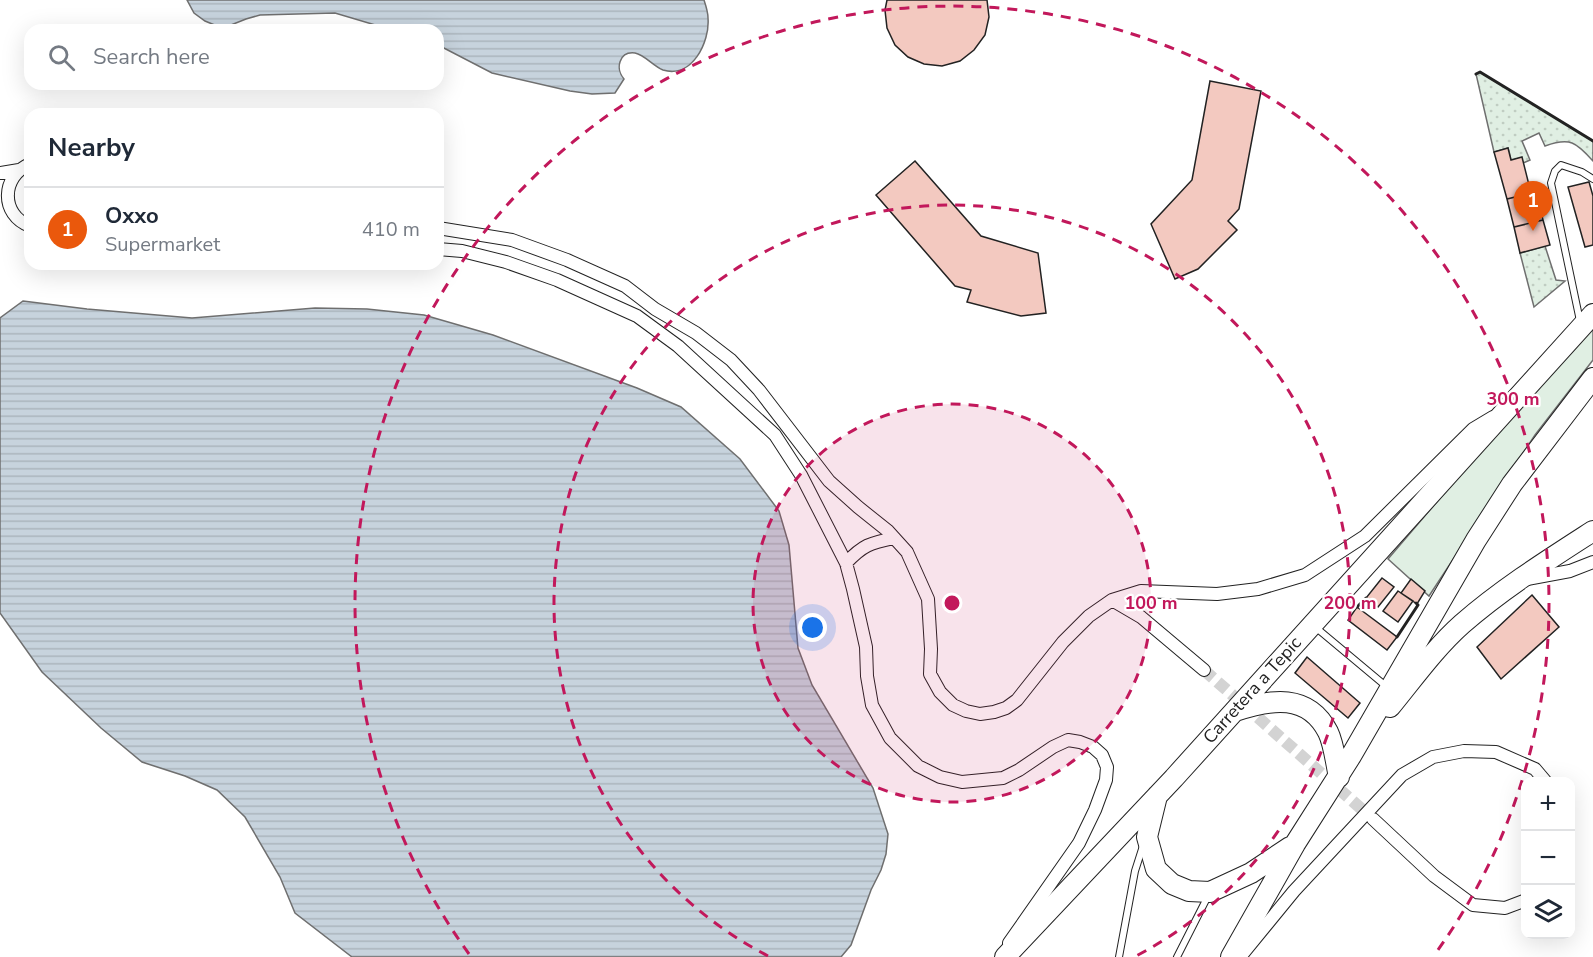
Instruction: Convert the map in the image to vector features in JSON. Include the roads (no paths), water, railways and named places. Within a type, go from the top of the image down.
[{"type":"highway","name":"Carretera a Tepic","points":[[1003,957],[1157,796],[1587,321]]},
{"type":"highway","points":[[1231,957],[1295,844],[1339,777],[1476,540],[1512,484],[1593,378]]},
{"type":"highway","points":[[1351,756],[1437,650],[1460,626],[1487,603],[1593,531]]},
{"type":"highway","points":[[1232,712],[1254,704],[1272,701],[1298,704],[1316,714],[1329,734],[1339,777]]},
{"type":"highway","points":[[1157,796],[1147,837],[1156,869],[1172,884],[1189,891],[1210,892],[1251,873],[1295,844]]},
{"type":"street","points":[[0,173],[24,167]]},
{"type":"street","points":[[24,168],[12,177],[5,205],[24,223]]},
{"type":"street","points":[[444,229],[512,240],[567,260],[625,286],[655,309],[696,333],[731,360],[759,390],[829,481],[907,552],[928,598],[930,674],[940,692],[953,705],[980,714],[1006,708],[1017,700],[1063,642],[1089,616],[1112,600],[1141,591],[1217,594],[1258,589],[1305,575],[1365,536],[1473,429],[1507,409]]},
{"type":"street","points":[[444,250],[462,251],[506,262],[557,280],[637,316],[678,345],[775,435],[801,475],[846,563],[864,639],[872,705],[890,738],[918,766],[940,777],[962,782],[1003,778],[1068,740],[1093,747],[1102,755],[1107,767],[1106,780],[1079,843],[1012,936],[1003,957]]},
{"type":"street","points":[[846,563],[859,549],[875,542],[894,538]]},
{"type":"street","points":[[1520,580],[1570,571],[1593,562]]},
{"type":"street","points":[[1112,600],[1141,617],[1204,670]]},
{"type":"street","points":[[1240,957],[1294,891],[1402,775],[1433,757],[1464,751],[1496,752],[1535,769],[1542,777]]},
{"type":"street","points":[[1373,819],[1434,876],[1473,905],[1504,908],[1521,902]]},
{"type":"lane","points":[[1587,321],[1551,183],[1555,171],[1561,165],[1582,172],[1593,180]]},
{"type":"lane","points":[[1312,624],[1390,690]]},
{"type":"lane","points":[[1119,957],[1135,871],[1147,837]]},
{"type":"lane","points":[[1177,957],[1210,892]]},
{"type":"tunnel","points":[[1204,670],[1373,819]]},
{"type":"place","name":"Oxxo","points":[[1533,231]]}]
